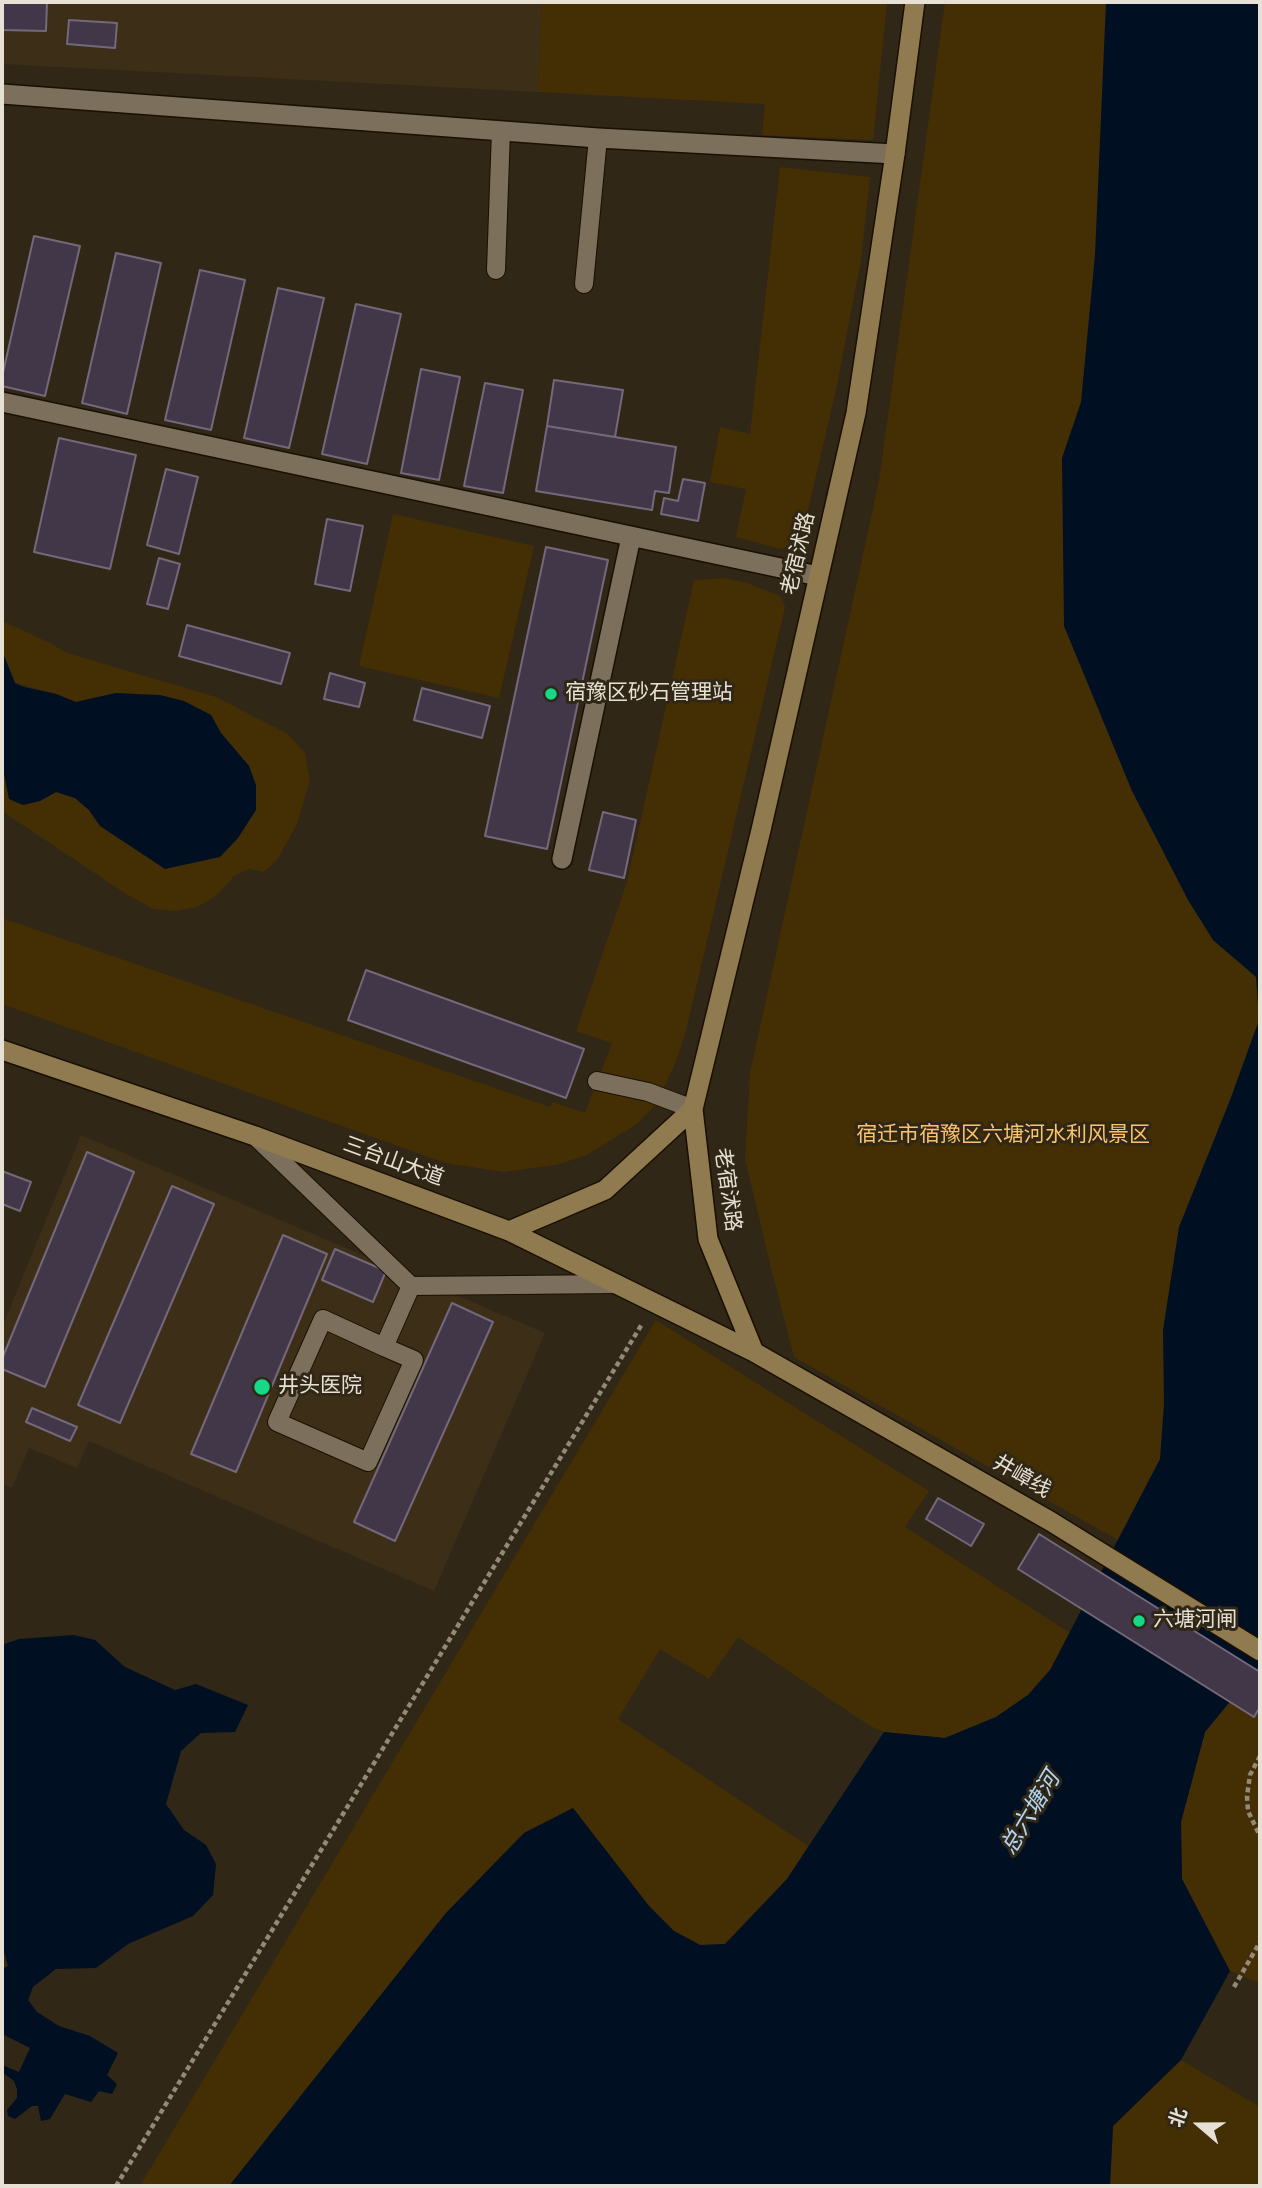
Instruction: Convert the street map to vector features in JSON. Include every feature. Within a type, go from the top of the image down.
[{"type":"main road","name":"老宿沭路","points":[[754,1352],[708,1239],[693,1109],[764,817],[856,413],[915,2]]},
{"type":"main road","name":"三台山大道","points":[[2,1050],[255,1136],[509,1231],[754,1352]]},
{"type":"main road","points":[[509,1231],[604,1190],[693,1109]]},
{"type":"main road","name":"井嶂线","points":[[754,1352],[1050,1521],[1260,1651]]},
{"type":"street","points":[[2,94],[598,138],[895,154]]},
{"type":"street","points":[[2,402],[818,576]]},
{"type":"street","points":[[562,859],[631,537]]},
{"type":"lane","points":[[496,270],[500,131]]},
{"type":"lane","points":[[584,284],[598,138]]},
{"type":"lane","points":[[597,1081],[648,1093],[693,1109]]},
{"type":"lane","points":[[255,1136],[411,1286],[617,1284]]},
{"type":"lane","points":[[384,1347],[411,1286]]},
{"type":"lane","points":[[323,1319],[384,1347],[414,1360],[368,1462],[278,1422],[323,1319]]},
{"type":"path","points":[[116,2186],[655,1303]]},
{"type":"path","points":[[1260,1756],[1251,1775],[1247,1796],[1248,1811],[1260,1836]]},
{"type":"path","points":[[1234,1987],[1260,1942]]},
{"type":"shaded area","points":[[2,2],[542,2],[538,92],[2,64]]},
{"type":"shaded area","name":"井头医院","points":[[81,1135],[545,1333],[434,1591],[89,1441],[77,1468],[29,1448],[12,1488],[2,1483],[2,1327]]},
{"type":"green space","points":[[542,2],[887,2],[873,140],[762,135],[765,104],[538,92]]},
{"type":"green space","name":"宿迁市宿豫区六塘河水利风景区","points":[[945,2],[1260,2],[1260,1625],[1118,1540],[794,1357],[745,1159],[750,1073],[879,481]]},
{"type":"green space","points":[[780,167],[870,177],[861,260],[836,390],[800,544],[781,549],[736,537],[746,489],[710,482],[720,427],[750,434]]},
{"type":"green space","points":[[393,514],[534,546],[499,698],[359,666]]},
{"type":"green space","points":[[724,578],[747,583],[780,596],[785,607],[685,1035],[656,1104],[637,1124],[587,1155],[556,1165],[504,1172],[445,1163],[2,1004],[2,918],[550,1107],[552,1102],[585,1113],[612,1043],[576,1031],[627,882],[694,580]]},
{"type":"green space","points":[[2,621],[67,653],[216,697],[288,734],[305,753],[310,780],[297,824],[277,860],[264,872],[249,869],[234,876],[217,895],[197,907],[176,911],[154,909],[129,896],[2,811],[2,763],[9,799],[40,801],[56,792],[75,798],[89,810],[100,826],[256,785],[249,766],[221,733],[211,715],[116,693],[76,702],[15,683],[2,651]]},
{"type":"green space","points":[[656,1320],[929,1491],[905,1527],[1070,1633],[1050,1670],[1028,1695],[996,1717],[945,1738],[884,1732],[870,1726],[738,1637],[709,1679],[660,1649],[618,1719],[808,1846],[787,1879],[725,1944],[700,1945],[674,1931],[649,1906],[573,1808],[524,1833],[446,1913],[229,2186],[140,2186]]},
{"type":"green space","points":[[1237,1693],[1260,1706],[1260,1983],[1230,1971],[1182,1879],[1181,1822],[1205,1732]]},
{"type":"green space","points":[[1181,2060],[1260,2107],[1260,2186],[1110,2186],[1113,2126]]},
{"type":"water","name":"总六塘河","points":[[1106,2],[1260,2],[1260,1665],[1205,1732],[1181,1822],[1182,1879],[1230,1971],[1181,2060],[1113,2126],[1110,2186],[229,2186],[446,1913],[524,1833],[573,1808],[649,1906],[674,1931],[700,1945],[725,1944],[787,1879],[884,1732],[945,1738],[996,1717],[1028,1695],[1050,1670],[1160,1459],[1164,1404],[1163,1330],[1179,1227],[1259,1020],[1256,977],[1213,940],[1188,900],[1132,791],[1064,626],[1062,458],[1081,402],[1095,255]]},
{"type":"water","points":[[2,651],[15,683],[24,687],[56,694],[76,702],[116,693],[160,695],[184,701],[211,715],[221,733],[249,766],[256,785],[256,810],[238,838],[220,857],[165,869],[100,826],[89,810],[75,798],[56,792],[40,801],[23,805],[9,799],[2,763]]},
{"type":"water","points":[[74,1635],[95,1640],[125,1667],[175,1690],[196,1684],[248,1705],[235,1732],[201,1733],[181,1751],[166,1804],[184,1830],[206,1845],[216,1864],[213,1895],[193,1916],[128,1944],[96,1968],[56,1969],[33,1987],[28,2000],[37,2012],[59,2026],[90,2036],[118,2053],[107,2075],[117,2084],[112,2094],[99,2091],[91,2102],[65,2094],[50,2119],[41,2121],[38,2106],[32,2106],[15,2119],[8,2116],[7,2110],[17,2098],[17,2089],[14,2081],[2,2072],[2,2065],[19,2072],[30,2048],[2,2034],[2,1969],[8,1966],[2,1945],[2,1645],[19,1639]]},
{"type":"building","points":[[2,2],[47,2],[46,31],[2,30]]},
{"type":"building","points":[[69,20],[117,23],[115,48],[67,44]]},
{"type":"building","points":[[34,236],[80,246],[45,396],[2,386]]},
{"type":"building","points":[[116,253],[161,263],[127,414],[82,403]]},
{"type":"building","points":[[200,270],[245,280],[211,430],[165,420]]},
{"type":"building","points":[[278,288],[324,298],[289,448],[244,438]]},
{"type":"building","points":[[356,304],[401,314],[367,464],[322,454]]},
{"type":"building","points":[[421,369],[460,377],[439,480],[401,473]]},
{"type":"building","points":[[554,380],[623,390],[615,437],[547,426]]},
{"type":"building","points":[[485,383],[523,390],[503,493],[464,486]]},
{"type":"building","points":[[547,426],[676,447],[669,493],[655,491],[652,510],[536,491]]},
{"type":"building","points":[[59,438],[136,455],[110,569],[34,552]]},
{"type":"building","points":[[166,469],[198,477],[179,554],[147,545]]},
{"type":"building","points":[[683,479],[705,483],[698,521],[661,514],[664,498],[678,501]]},
{"type":"building","points":[[327,519],[363,526],[350,591],[315,584]]},
{"type":"building","points":[[546,547],[608,560],[547,849],[485,836]]},
{"type":"building","points":[[159,558],[180,564],[168,609],[147,604]]},
{"type":"building","points":[[187,625],[290,653],[281,684],[179,656]]},
{"type":"building","points":[[330,673],[365,683],[359,707],[324,699]]},
{"type":"building","points":[[422,688],[490,706],[482,738],[414,720]]},
{"type":"building","points":[[603,812],[636,820],[624,878],[589,870]]},
{"type":"building","points":[[366,970],[584,1049],[566,1098],[348,1020]]},
{"type":"building","points":[[87,1152],[134,1172],[45,1387],[2,1369],[2,1359]]},
{"type":"building","points":[[2,1171],[31,1182],[20,1211],[2,1204]]},
{"type":"building","points":[[172,1186],[214,1204],[120,1423],[78,1405]]},
{"type":"building","points":[[283,1235],[327,1254],[236,1472],[191,1454]]},
{"type":"building","points":[[335,1249],[386,1271],[373,1302],[322,1280]]},
{"type":"building","points":[[452,1303],[493,1322],[395,1541],[354,1522]]},
{"type":"building","points":[[32,1408],[77,1427],[70,1441],[26,1422]]},
{"type":"building","points":[[938,1498],[984,1524],[971,1546],[926,1519]]},
{"type":"building","name":"六塘河闸","points":[[1039,1534],[1260,1672],[1260,1707],[1254,1717],[1018,1569]]},
{"type":"place","name":"宿豫区砂石管理站","points":[[551,694]]},
{"type":"place","name":"井头医院","points":[[262,1387]]},
{"type":"place","name":"六塘河闸","points":[[1139,1621]]}]
